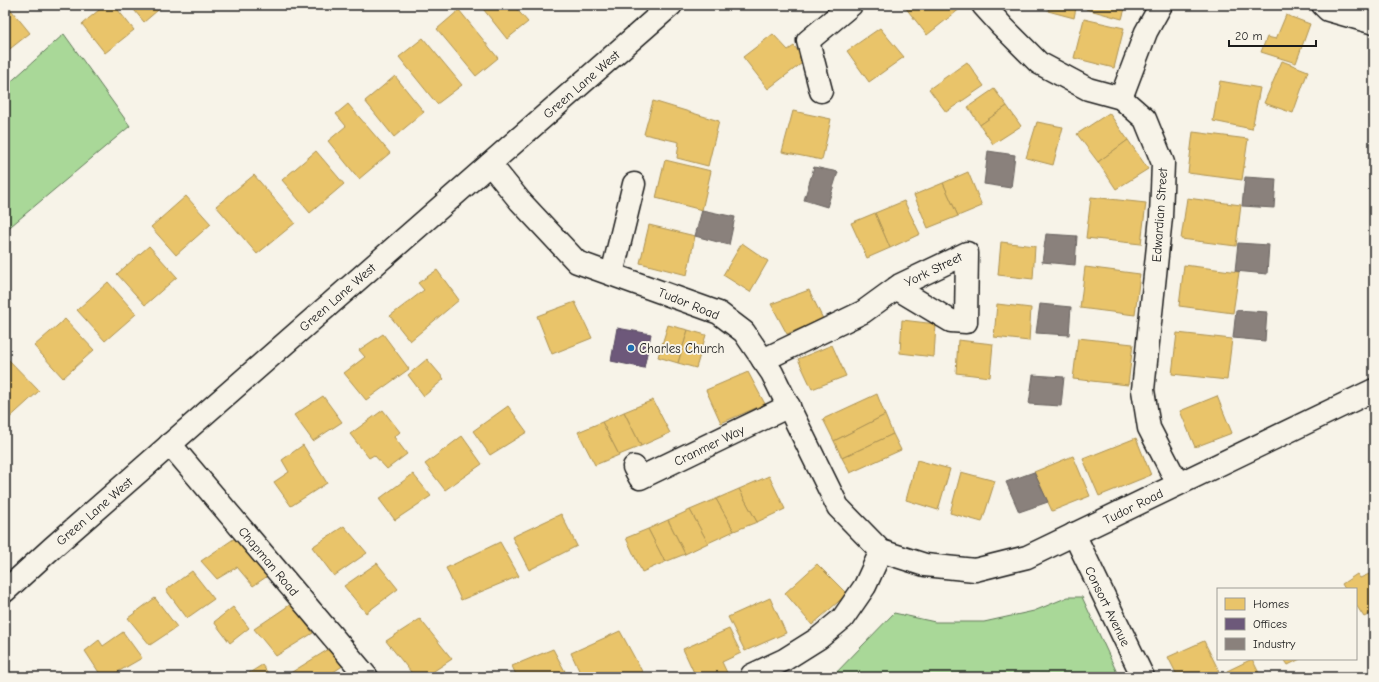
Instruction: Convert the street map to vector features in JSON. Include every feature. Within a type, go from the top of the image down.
[{"type":"street","name":"Green Lane West","points":[[5,591],[170,444],[671,5]]},
{"type":"street","points":[[821,91],[808,41],[851,5]]},
{"type":"street","name":"Edwardian Street","points":[[983,5],[1039,63],[1088,89],[1121,98],[1145,119],[1163,163],[1161,217],[1143,390],[1149,428],[1178,484]]},
{"type":"street","points":[[1121,98],[1146,32],[1161,5]]},
{"type":"street","points":[[1323,5],[1328,10],[1374,23]]},
{"type":"street","name":"Tudor Road","points":[[490,164],[520,201],[577,262],[720,313],[744,332],[772,373],[838,507],[881,551],[925,565],[975,570],[1027,557],[1374,390]]},
{"type":"street","points":[[612,274],[634,184]]},
{"type":"street","name":"York Street","points":[[763,360],[863,312],[896,288]]},
{"type":"street","name":"Cranmer Way","points":[[634,467],[640,478],[789,406]]},
{"type":"street","name":"Chapman Road","points":[[170,444],[367,677]]},
{"type":"street","name":"Consort Avenue","points":[[1074,534],[1143,677]]},
{"type":"street","points":[[752,675],[784,660],[813,642],[843,618],[865,586],[881,551]]},
{"type":"green space","points":[[64,34],[130,126],[5,231],[5,87]]},
{"type":"green space","points":[[1068,597],[1082,597],[1119,677],[832,677],[894,613],[935,622],[984,622],[1034,611]]},
{"type":"building: Homes","points":[[5,5],[7,5],[30,33],[6,52]]},
{"type":"building: Homes","points":[[105,5],[114,5],[134,30],[105,53],[82,24]]},
{"type":"building: Homes","points":[[130,5],[164,5],[144,22]]},
{"type":"building: Homes","points":[[480,5],[513,5],[528,22],[507,39]]},
{"type":"building: Homes","points":[[908,5],[959,5],[961,8],[927,35],[905,7]]},
{"type":"building: Homes","points":[[1049,5],[1067,5],[1076,8],[1074,18],[1048,11]]},
{"type":"building: Homes","points":[[1087,5],[1126,5],[1122,19],[1086,9]]},
{"type":"building: Homes","points":[[459,10],[498,58],[476,76],[437,29]]},
{"type":"building: Homes","points":[[1286,15],[1310,24],[1296,63],[1261,52],[1267,37],[1276,39]]},
{"type":"building: Homes","points":[[1084,19],[1124,28],[1114,68],[1074,58]]},
{"type":"building: Homes","points":[[880,28],[904,57],[869,82],[847,51]]},
{"type":"building: Homes","points":[[773,34],[788,50],[794,46],[806,60],[768,89],[743,57]]},
{"type":"building: Homes","points":[[423,38],[462,85],[437,104],[399,57]]},
{"type":"building: Homes","points":[[1282,61],[1308,71],[1293,113],[1264,103]]},
{"type":"building: Homes","points":[[967,62],[984,86],[946,112],[929,89]]},
{"type":"building: Homes","points":[[395,76],[424,112],[394,137],[365,101]]},
{"type":"building: Homes","points":[[1220,81],[1260,88],[1252,129],[1213,121]]},
{"type":"building: Homes","points":[[994,89],[1007,106],[980,125],[968,107]]},
{"type":"building: Homes","points":[[653,101],[719,121],[708,166],[677,158],[679,142],[644,134]]},
{"type":"building: Homes","points":[[348,104],[390,153],[359,179],[328,141],[346,126],[336,114]]},
{"type":"building: Homes","points":[[1007,106],[1021,126],[993,144],[980,125]]},
{"type":"building: Homes","points":[[793,111],[831,119],[822,160],[782,152]]},
{"type":"building: Homes","points":[[1109,113],[1128,140],[1098,162],[1077,134]]},
{"type":"building: Homes","points":[[1037,122],[1063,127],[1053,165],[1026,158]]},
{"type":"building: Homes","points":[[1193,132],[1248,139],[1242,180],[1188,173]]},
{"type":"building: Homes","points":[[1128,140],[1148,169],[1116,189],[1098,162]]},
{"type":"building: Homes","points":[[316,151],[344,184],[310,213],[282,180]]},
{"type":"building: Homes","points":[[665,160],[711,171],[702,210],[656,198]]},
{"type":"building: Homes","points":[[968,172],[982,206],[958,216],[943,183]]},
{"type":"building: Homes","points":[[254,175],[295,223],[257,254],[216,206]]},
{"type":"building: Homes","points":[[943,183],[958,216],[928,228],[914,195]]},
{"type":"building: Homes","points":[[186,196],[211,224],[176,255],[151,227]]},
{"type":"building: Homes","points":[[1091,197],[1146,203],[1141,244],[1086,238]]},
{"type":"building: Homes","points":[[1187,198],[1241,205],[1236,246],[1181,239]]},
{"type":"building: Homes","points":[[904,201],[920,234],[890,248],[875,213]]},
{"type":"building: Homes","points":[[875,213],[890,248],[867,258],[851,223]]},
{"type":"building: Homes","points":[[649,225],[695,236],[687,275],[640,263]]},
{"type":"building: Homes","points":[[1001,242],[1035,246],[1033,279],[998,275]]},
{"type":"building: Homes","points":[[742,243],[768,261],[750,292],[723,275]]},
{"type":"building: Homes","points":[[149,246],[177,277],[145,305],[117,274]]},
{"type":"building: Homes","points":[[1184,265],[1239,272],[1233,313],[1179,306]]},
{"type":"building: Homes","points":[[1085,267],[1140,274],[1135,315],[1080,308]]},
{"type":"building: Homes","points":[[437,270],[459,300],[410,341],[390,316],[424,290],[418,283]]},
{"type":"building: Homes","points":[[108,282],[136,314],[105,341],[77,310]]},
{"type":"building: Homes","points":[[809,290],[823,319],[787,334],[771,304]]},
{"type":"building: Homes","points":[[575,302],[592,338],[552,354],[537,316]]},
{"type":"building: Homes","points":[[997,304],[1031,308],[1029,341],[994,337]]},
{"type":"building: Homes","points":[[65,319],[94,350],[63,378],[34,346]]},
{"type":"building: Homes","points":[[902,320],[936,324],[934,357],[900,353]]},
{"type":"building: Homes","points":[[668,325],[688,330],[678,363],[658,357]]},
{"type":"building: Homes","points":[[688,330],[706,335],[696,368],[678,363]]},
{"type":"building: Homes","points":[[1177,333],[1232,339],[1227,380],[1172,374]]},
{"type":"building: Homes","points":[[383,334],[409,369],[366,400],[344,373],[365,357],[359,350]]},
{"type":"building: Homes","points":[[1078,338],[1133,344],[1128,385],[1073,379]]},
{"type":"building: Homes","points":[[958,340],[993,344],[990,377],[956,373]]},
{"type":"building: Homes","points":[[832,345],[846,376],[812,389],[798,359]]},
{"type":"building: Homes","points":[[6,357],[39,391],[5,422],[5,358]]},
{"type":"building: Homes","points":[[427,359],[444,379],[424,396],[408,375]]},
{"type":"building: Homes","points":[[748,372],[765,404],[721,423],[706,390]]},
{"type":"building: Homes","points":[[877,394],[885,415],[834,441],[823,419]]},
{"type":"building: Homes","points":[[323,396],[342,422],[313,441],[294,415]]},
{"type":"building: Homes","points":[[1217,396],[1232,433],[1195,447],[1180,411]]},
{"type":"building: Homes","points":[[653,400],[670,433],[641,446],[624,412]]},
{"type":"building: Homes","points":[[508,406],[527,432],[490,455],[473,431]]},
{"type":"building: Homes","points":[[383,410],[400,432],[394,437],[407,454],[387,469],[374,455],[369,458],[350,434]]},
{"type":"building: Homes","points":[[624,412],[641,446],[619,455],[602,422]]},
{"type":"building: Homes","points":[[885,415],[893,434],[842,458],[834,441]]},
{"type":"building: Homes","points":[[602,422],[619,455],[595,465],[578,432]]},
{"type":"building: Homes","points":[[893,434],[901,450],[850,473],[842,458]]},
{"type":"building: Homes","points":[[462,436],[482,464],[445,490],[425,464]]},
{"type":"building: Homes","points":[[1136,438],[1151,475],[1099,496],[1083,459]]},
{"type":"building: Homes","points":[[303,445],[327,483],[291,506],[274,482],[289,472],[282,460]]},
{"type":"building: Homes","points":[[1073,456],[1090,496],[1052,511],[1034,472]]},
{"type":"building: Homes","points":[[917,460],[950,469],[938,510],[906,500]]},
{"type":"building: Homes","points":[[961,472],[995,481],[982,522],[950,513]]},
{"type":"building: Homes","points":[[413,474],[431,496],[395,520],[379,499]]},
{"type":"building: Homes","points":[[769,476],[785,509],[757,522],[739,489]]},
{"type":"building: Homes","points":[[739,489],[757,522],[734,531],[716,499]]},
{"type":"building: Homes","points":[[716,499],[734,531],[708,543],[690,510]]},
{"type":"building: Homes","points":[[690,510],[708,543],[685,554],[668,520]]},
{"type":"building: Homes","points":[[561,514],[577,546],[529,570],[512,537]]},
{"type":"building: Homes","points":[[668,520],[685,554],[665,562],[648,529]]},
{"type":"building: Homes","points":[[344,526],[367,553],[334,576],[312,547]]},
{"type":"building: Homes","points":[[648,529],[665,562],[642,572],[626,538]]},
{"type":"building: Homes","points":[[238,536],[272,573],[253,586],[237,567],[217,579],[201,561]]},
{"type":"building: Homes","points":[[500,542],[519,576],[461,600],[446,568]]},
{"type":"building: Homes","points":[[377,563],[398,589],[366,613],[344,586]]},
{"type":"building: Homes","points":[[817,564],[847,594],[812,625],[785,593]]},
{"type":"building: Homes","points":[[192,571],[214,599],[187,618],[166,590]]},
{"type":"building: Homes","points":[[1374,572],[1374,612],[1364,617],[1357,606],[1357,588],[1344,588],[1342,584],[1357,574],[1360,578]]},
{"type":"building: Homes","points":[[155,598],[177,627],[150,645],[128,618]]},
{"type":"building: Homes","points":[[770,598],[786,633],[745,651],[728,617]]},
{"type":"building: Homes","points":[[291,604],[313,633],[276,656],[254,629]]},
{"type":"building: Homes","points":[[233,607],[249,628],[230,643],[214,622]]},
{"type":"building: Homes","points":[[420,619],[452,659],[425,677],[415,677],[386,641]]},
{"type":"building: Homes","points":[[729,629],[741,653],[722,662],[729,677],[696,677],[683,649]]},
{"type":"building: Homes","points":[[620,631],[644,675],[639,677],[616,677],[615,675],[609,677],[582,677],[571,653]]},
{"type":"building: Homes","points":[[123,632],[142,658],[109,677],[102,677],[85,651],[99,640],[103,646]]},
{"type":"building: Homes","points":[[1204,641],[1219,671],[1206,677],[1178,677],[1168,657]]},
{"type":"building: Homes","points":[[329,649],[344,665],[332,673],[335,677],[284,677]]},
{"type":"building: Homes","points":[[553,649],[568,677],[517,677],[512,666]]},
{"type":"building: Homes","points":[[1252,660],[1261,677],[1230,677],[1227,671]]},
{"type":"building: Homes","points":[[1285,660],[1298,660],[1288,665]]},
{"type":"building: Homes","points":[[262,665],[271,677],[247,677],[246,675]]},
{"type":"building: Offices","name":"Charles Church","points":[[617,328],[651,334],[644,368],[611,361]]},
{"type":"building: Industry","points":[[988,151],[1015,155],[1011,188],[984,184]]},
{"type":"building: Industry","points":[[814,167],[838,172],[827,207],[804,200]]},
{"type":"building: Industry","points":[[1245,177],[1276,179],[1274,208],[1242,206]]},
{"type":"building: Industry","points":[[702,210],[735,217],[729,245],[695,236]]},
{"type":"building: Industry","points":[[1046,234],[1077,236],[1075,265],[1042,262]]},
{"type":"building: Industry","points":[[1238,243],[1269,245],[1267,274],[1235,271]]},
{"type":"building: Industry","points":[[1040,304],[1071,307],[1069,335],[1036,333]]},
{"type":"building: Industry","points":[[1236,310],[1267,312],[1265,341],[1233,338]]},
{"type":"building: Industry","points":[[1033,375],[1064,377],[1061,406],[1029,404]]},
{"type":"building: Industry","points":[[1034,472],[1048,502],[1019,512],[1006,482]]},
{"type":"place","name":"Charles Church","points":[[631,348]]}]
